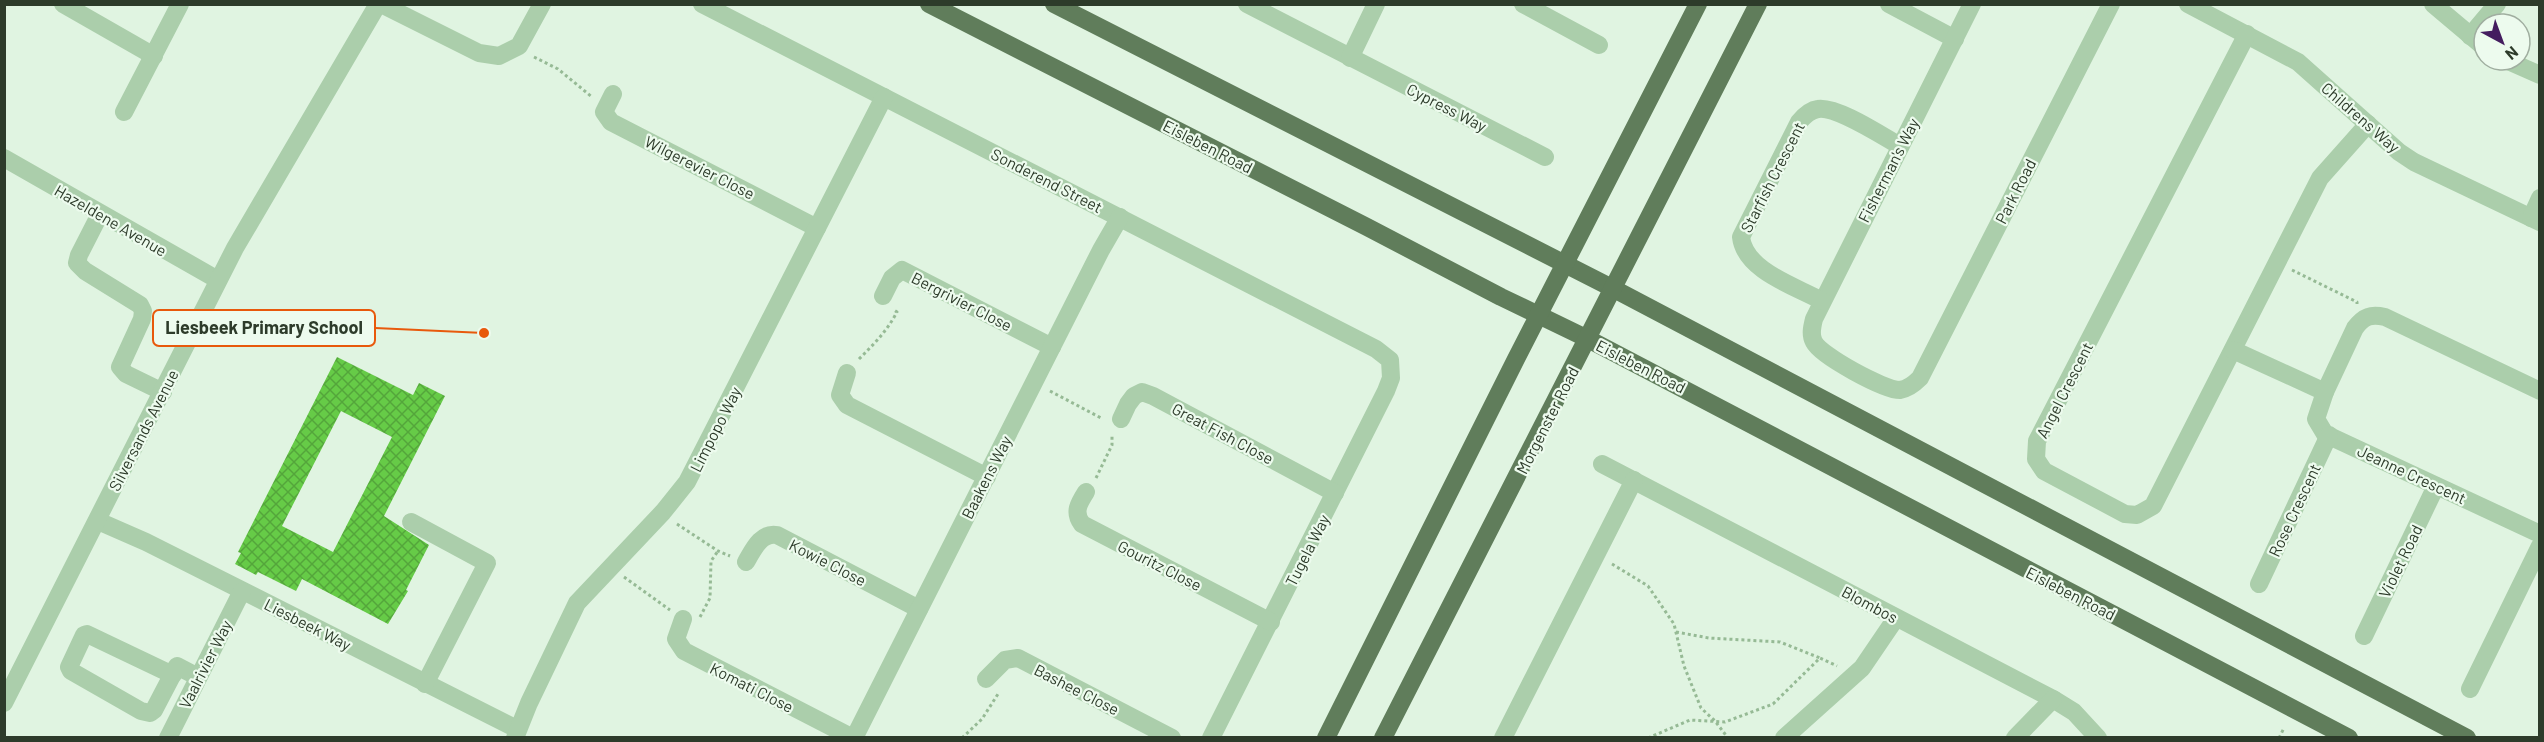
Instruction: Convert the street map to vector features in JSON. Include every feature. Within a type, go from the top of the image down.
[{"type":"main road","name":"Eisleben Road","points":[[929,4],[1347,216],[1501,297],[1588,339],[2349,738]]},
{"type":"main road","points":[[1053,4],[1614,289],[2468,738]]},
{"type":"main road","points":[[1326,738],[1564,264],[1698,4]]},
{"type":"main road","name":"Morgenster Road","points":[[1383,738],[1758,4]]},
{"type":"street","points":[[63,4],[154,56]]},
{"type":"street","points":[[124,112],[180,4]]},
{"type":"street","points":[[379,4],[479,53],[499,56],[519,46],[542,4]]},
{"type":"street","name":"Silversands Avenue","points":[[4,704],[163,393],[218,280],[379,4]]},
{"type":"street","name":"Sonderend Street","points":[[702,4],[1376,349],[1390,360]]},
{"type":"street","name":"Cypress Way","points":[[1247,4],[1545,157]]},
{"type":"street","points":[[1350,58],[1376,4]]},
{"type":"street","points":[[1523,4],[1599,45]]},
{"type":"street","points":[[1889,4],[1955,39]]},
{"type":"street","name":"Fisherman's Way","points":[[1813,339],[1814,319],[1822,301],[1972,4]]},
{"type":"street","name":"Park Road","points":[[1813,339],[1825,354],[1889,388],[1907,388],[1920,378],[2111,4]]},
{"type":"street","name":"Childrens Way","points":[[2188,4],[2298,62],[2399,152],[2429,171],[2535,220]]},
{"type":"street","points":[[2433,4],[2472,37]]},
{"type":"street","name":"Angel Crescent","points":[[2247,34],[2037,441],[2035,454],[2040,466],[2049,474],[2125,513],[2137,514],[2148,510],[2156,501],[2320,178],[2368,124]]},
{"type":"street","name":"Limpopo Way","points":[[516,733],[574,609],[663,512],[687,482],[884,97]]},
{"type":"street","name":"Wilgerevier Close","points":[[609,100],[607,117],[619,126],[817,228]]},
{"type":"street","name":"Starfish Crescent","points":[[1822,301],[1760,268],[1747,256],[1741,237],[1804,116],[1818,109],[1834,110],[1900,146]]},
{"type":"street","name":"Hazeldene Avenue","points":[[4,158],[218,280]]},
{"type":"street","points":[[2535,220],[2540,198]]},
{"type":"street","points":[[100,214],[79,255],[77,264],[141,305],[142,319],[121,368],[126,374],[163,393]]},
{"type":"street","name":"Baakens Way","points":[[853,738],[1120,217]]},
{"type":"street","name":"Bergrivier Close","points":[[883,296],[892,278],[902,270],[1052,347]]},
{"type":"street","points":[[2329,435],[2322,431],[2316,419],[2325,392],[2361,321],[2374,314],[2385,317],[2540,391]]},
{"type":"street","points":[[2233,350],[2325,392]]},
{"type":"street","name":"Tugela Way","points":[[1211,738],[1386,391],[1391,378],[1390,360]]},
{"type":"street","points":[[847,373],[840,395],[847,405],[987,477]]},
{"type":"street","name":"Great Fish Close","points":[[1113,424],[1134,396],[1142,392],[1335,493]]},
{"type":"street","name":"Jeanne Crescent","points":[[2329,435],[2540,534]]},
{"type":"street","name":"Rose Crescent","points":[[2259,584],[2329,435]]},
{"type":"street","name":"Blombos","points":[[1602,464],[2054,699],[2074,712],[2098,738]]},
{"type":"street","points":[[1503,738],[1634,480]]},
{"type":"street","name":"Violet Road","points":[[2364,636],[2436,486]]},
{"type":"street","name":"Gouritz Close","points":[[1086,492],[1076,511],[1077,518],[1082,524],[1271,622]]},
{"type":"street","name":"Liesbeek Way","points":[[98,521],[242,591],[516,733]]},
{"type":"street","points":[[411,522],[487,563],[425,684]]},
{"type":"street","name":"Kowie Close","points":[[746,562],[762,539],[771,534],[777,535],[919,609]]},
{"type":"street","points":[[2470,689],[2540,546]]},
{"type":"street","name":"Vaalrivier Way","points":[[168,738],[242,591]]},
{"type":"street","points":[[1784,738],[1855,675],[1870,658],[1896,618]]},
{"type":"street","name":"Komati Close","points":[[683,620],[676,639],[684,651],[853,738]]},
{"type":"street","points":[[178,664],[154,710],[150,713],[141,711],[81,677],[69,667],[86,634],[178,664],[198,677]]},
{"type":"street","name":"Bashee Close","points":[[986,679],[1005,660],[1018,658],[1173,738]]},
{"type":"street","points":[[2015,738],[2054,699]]},
{"type":"path","points":[[519,46],[609,100]]},
{"type":"path","points":[[2277,263],[2357,302],[2361,321]]},
{"type":"path","points":[[847,373],[878,342],[897,312],[879,302],[883,296]]},
{"type":"path","points":[[1034,383],[1113,424],[1112,445],[1093,484],[1086,492]]},
{"type":"path","points":[[663,512],[718,551],[746,562]]},
{"type":"path","points":[[611,567],[683,620],[688,611],[700,617],[710,598],[711,561],[718,551]]},
{"type":"path","points":[[1597,555],[1648,586],[1674,624],[1684,666],[1701,708],[1728,738]]},
{"type":"path","points":[[1676,632],[1709,638],[1780,642],[1855,675]]},
{"type":"path","points":[[1648,738],[1690,720],[1725,722],[1773,704],[1820,658]]},
{"type":"path","points":[[962,738],[982,719],[999,693],[986,679]]},
{"type":"path","points":[[2279,738],[2284,728]]},
{"type":"building","points":[[337,357],[413,395],[419,383],[445,396],[384,516],[429,545],[406,590],[408,591],[388,624],[302,579],[296,591],[258,572],[256,575],[235,564],[241,553],[238,552]],"holes":[[[341,411],[392,437],[333,552],[282,526]]]},
{"type":"place","name":"Liesbeek Primary School","points":[[484,333]]}]
